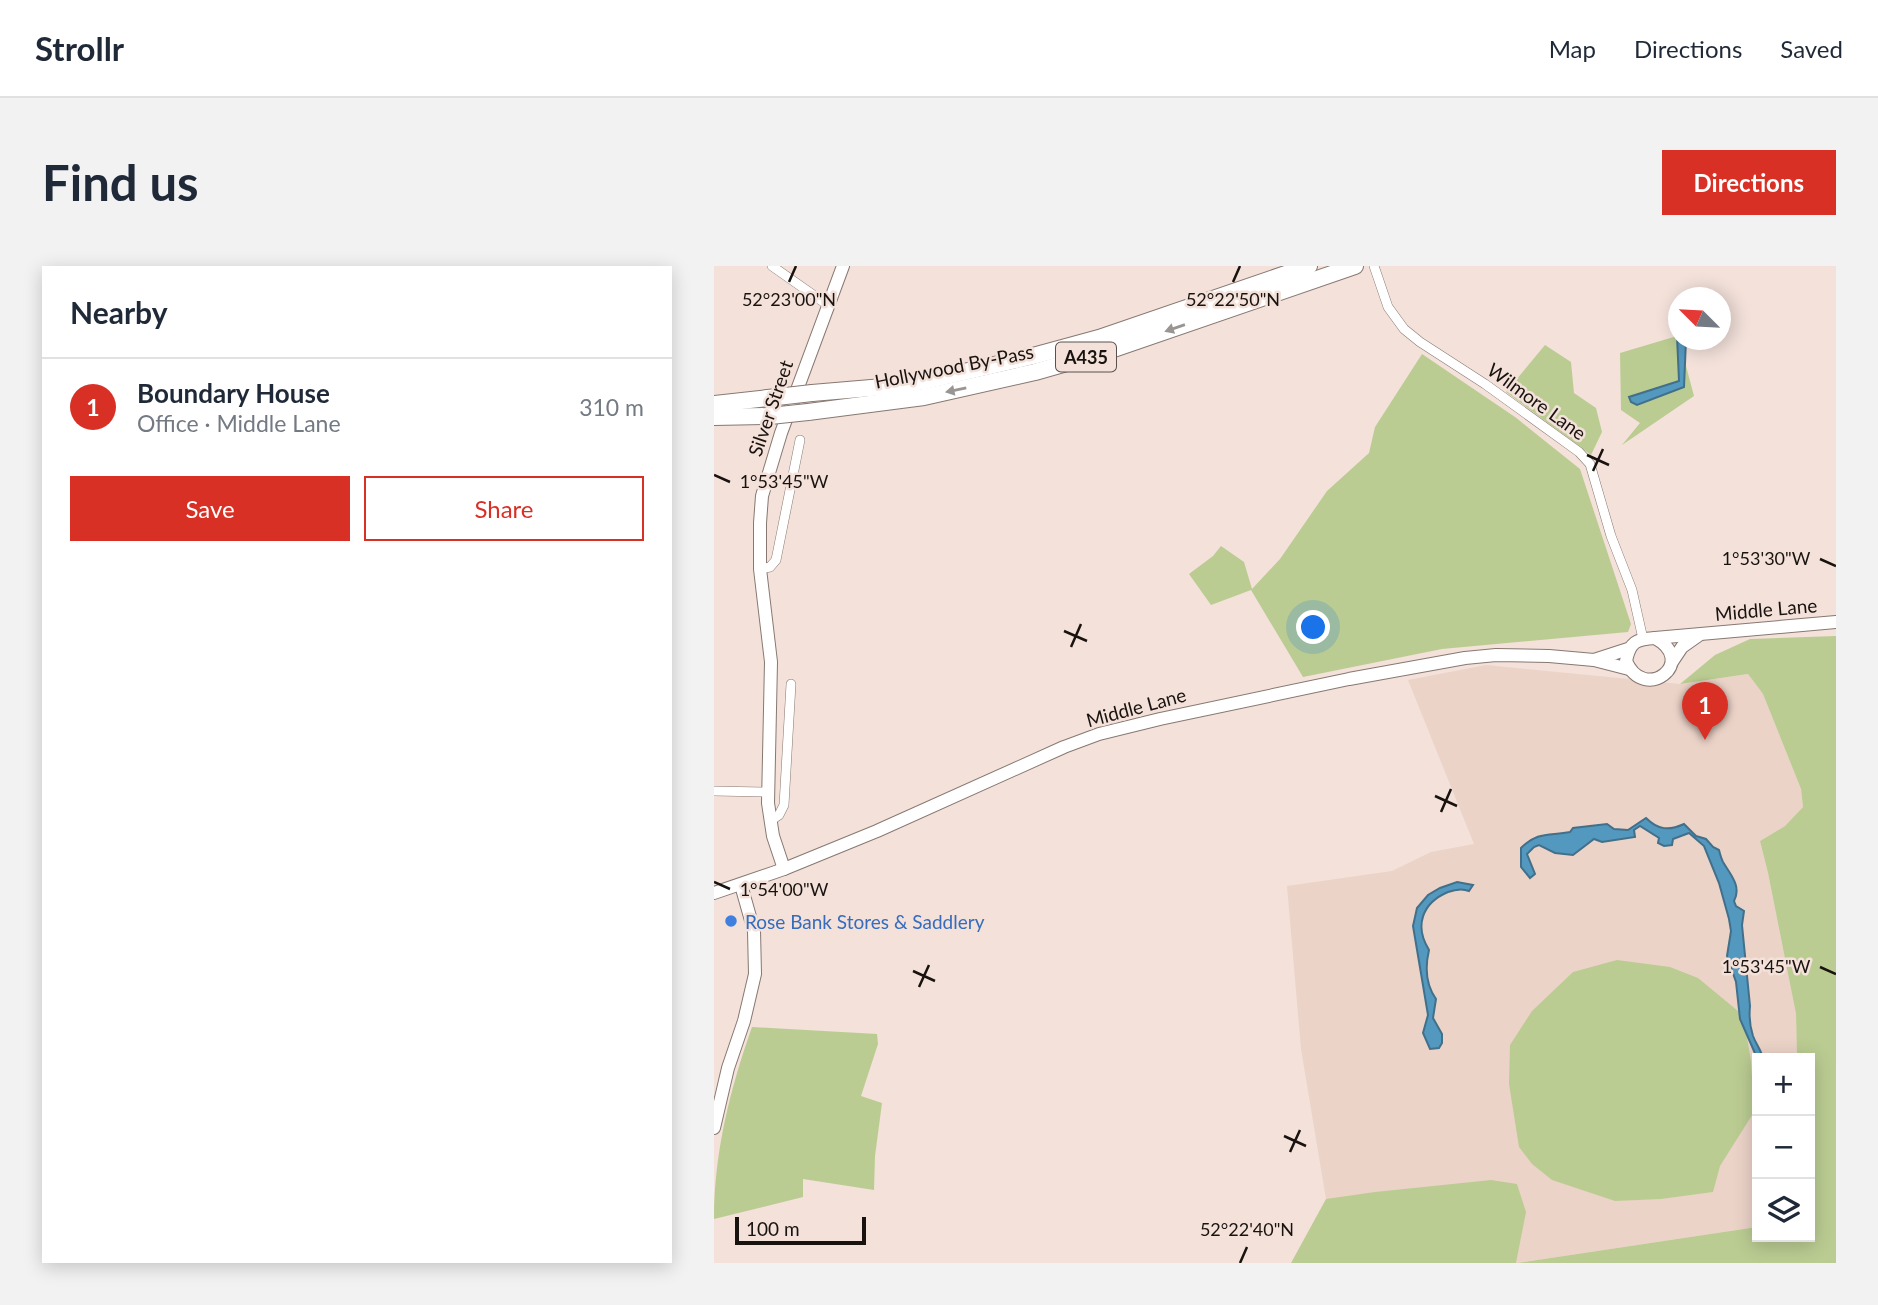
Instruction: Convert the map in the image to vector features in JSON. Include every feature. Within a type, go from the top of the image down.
[{"type":"highway","name":"Hollywood By-Pass","points":[[714,404],[925,381],[1033,356],[1099,338],[1309,266]]},
{"type":"highway","name":"Hollywood By-Pass","points":[[714,417],[771,416],[924,397],[1035,372],[1105,352],[1355,266]]},
{"type":"street","points":[[772,266],[829,306]]},
{"type":"street","name":"Silver Street","points":[[784,869],[773,836],[768,792],[771,662],[760,569],[762,496],[785,420],[843,266]]},
{"type":"street","name":"Wilmore Lane","points":[[1374,266],[1384,297],[1398,322],[1412,336],[1485,384],[1578,452],[1590,464],[1611,536],[1649,638]]},
{"type":"street","points":[[760,569],[770,567],[776,560],[800,440]]},
{"type":"street","name":"Middle Lane","points":[[1594,660],[1628,649],[1633,643],[1649,638],[1836,622]]},
{"type":"street","name":"Middle Lane","points":[[714,893],[784,869],[877,831],[1064,747],[1099,734],[1222,705],[1465,658],[1522,654],[1594,660],[1629,669],[1648,680],[1668,672],[1682,647],[1700,635]]},
{"type":"street","points":[[1649,638],[1666,644],[1671,652],[1672,662]]},
{"type":"street","points":[[1628,649],[1626,661],[1629,669]]},
{"type":"street","points":[[770,821],[779,815],[784,805],[790,684]]},
{"type":"street","points":[[714,791],[768,792]]},
{"type":"street","points":[[714,1128],[755,974],[754,931],[741,885]]},
{"type":"shaded area","points":[[1486,665],[1680,684],[1748,674],[1763,694],[1801,789],[1803,807],[1785,826],[1760,841],[1796,1014],[1797,1053],[1752,1053],[1752,1228],[1517,1263],[1339,1263],[1301,1049],[1287,886],[1392,871],[1431,852],[1474,844],[1408,680]]},
{"type":"green space","points":[[1668,339],[1668,350],[1686,350],[1686,366],[1694,396],[1622,445],[1640,423],[1621,410],[1620,353]]},
{"type":"green space","points":[[1545,345],[1571,362],[1574,393],[1596,408],[1602,432],[1591,455],[1506,392]]},
{"type":"green space","points":[[1422,354],[1515,417],[1580,469],[1631,624],[1628,632],[1442,649],[1303,677],[1251,590],[1211,605],[1189,574],[1213,556],[1221,546],[1244,562],[1252,589],[1280,559],[1327,491],[1369,453],[1375,427]]},
{"type":"green space","points":[[1836,636],[1836,1263],[1517,1263],[1752,1228],[1752,1242],[1815,1242],[1815,1053],[1797,1053],[1796,1014],[1760,841],[1785,826],[1803,807],[1801,789],[1763,694],[1748,674],[1680,684],[1715,655],[1750,639]]},
{"type":"green space","points":[[1617,960],[1670,967],[1698,978],[1738,1011],[1746,1031],[1751,1061],[1752,1115],[1720,1166],[1713,1192],[1661,1199],[1615,1201],[1552,1180],[1532,1164],[1519,1147],[1509,1084],[1510,1045],[1532,1011],[1573,972]]},
{"type":"green space","points":[[752,1027],[877,1034],[878,1044],[861,1096],[882,1103],[875,1156],[874,1190],[803,1179],[803,1197],[714,1219],[720,1146],[737,1074]]},
{"type":"green space","points":[[1491,1180],[1517,1184],[1526,1212],[1516,1263],[1291,1263],[1326,1199]]},
{"type":"water","points":[[1678,350],[1686,350],[1684,387],[1637,405],[1631,402],[1629,397],[1679,381]]},
{"type":"water","points":[[1646,818],[1664,828],[1684,824],[1696,836],[1706,839],[1719,850],[1734,880],[1737,890],[1734,901],[1736,906],[1744,911],[1742,925],[1750,1025],[1761,1053],[1755,1053],[1740,1019],[1736,982],[1727,956],[1731,931],[1719,883],[1704,846],[1689,833],[1673,839],[1672,845],[1664,846],[1658,843],[1659,838],[1640,826],[1634,830],[1635,837],[1602,842],[1594,839],[1573,855],[1555,853],[1539,845],[1527,854],[1535,874],[1530,878],[1521,867],[1521,848],[1538,837],[1570,832],[1573,828],[1607,824],[1614,829],[1628,830]]},
{"type":"water","points":[[1457,882],[1473,885],[1469,891],[1456,890],[1439,897],[1432,902],[1423,916],[1422,932],[1429,950],[1428,982],[1436,999],[1433,1018],[1442,1034],[1439,1048],[1430,1049],[1423,1033],[1428,1015],[1413,926],[1417,908],[1428,895]]},
{"type":"place","name":"Boundary House","points":[[1705,740]]},
{"type":"place","name":"Rose Bank Stores & Saddlery","points":[[731,921]]}]
